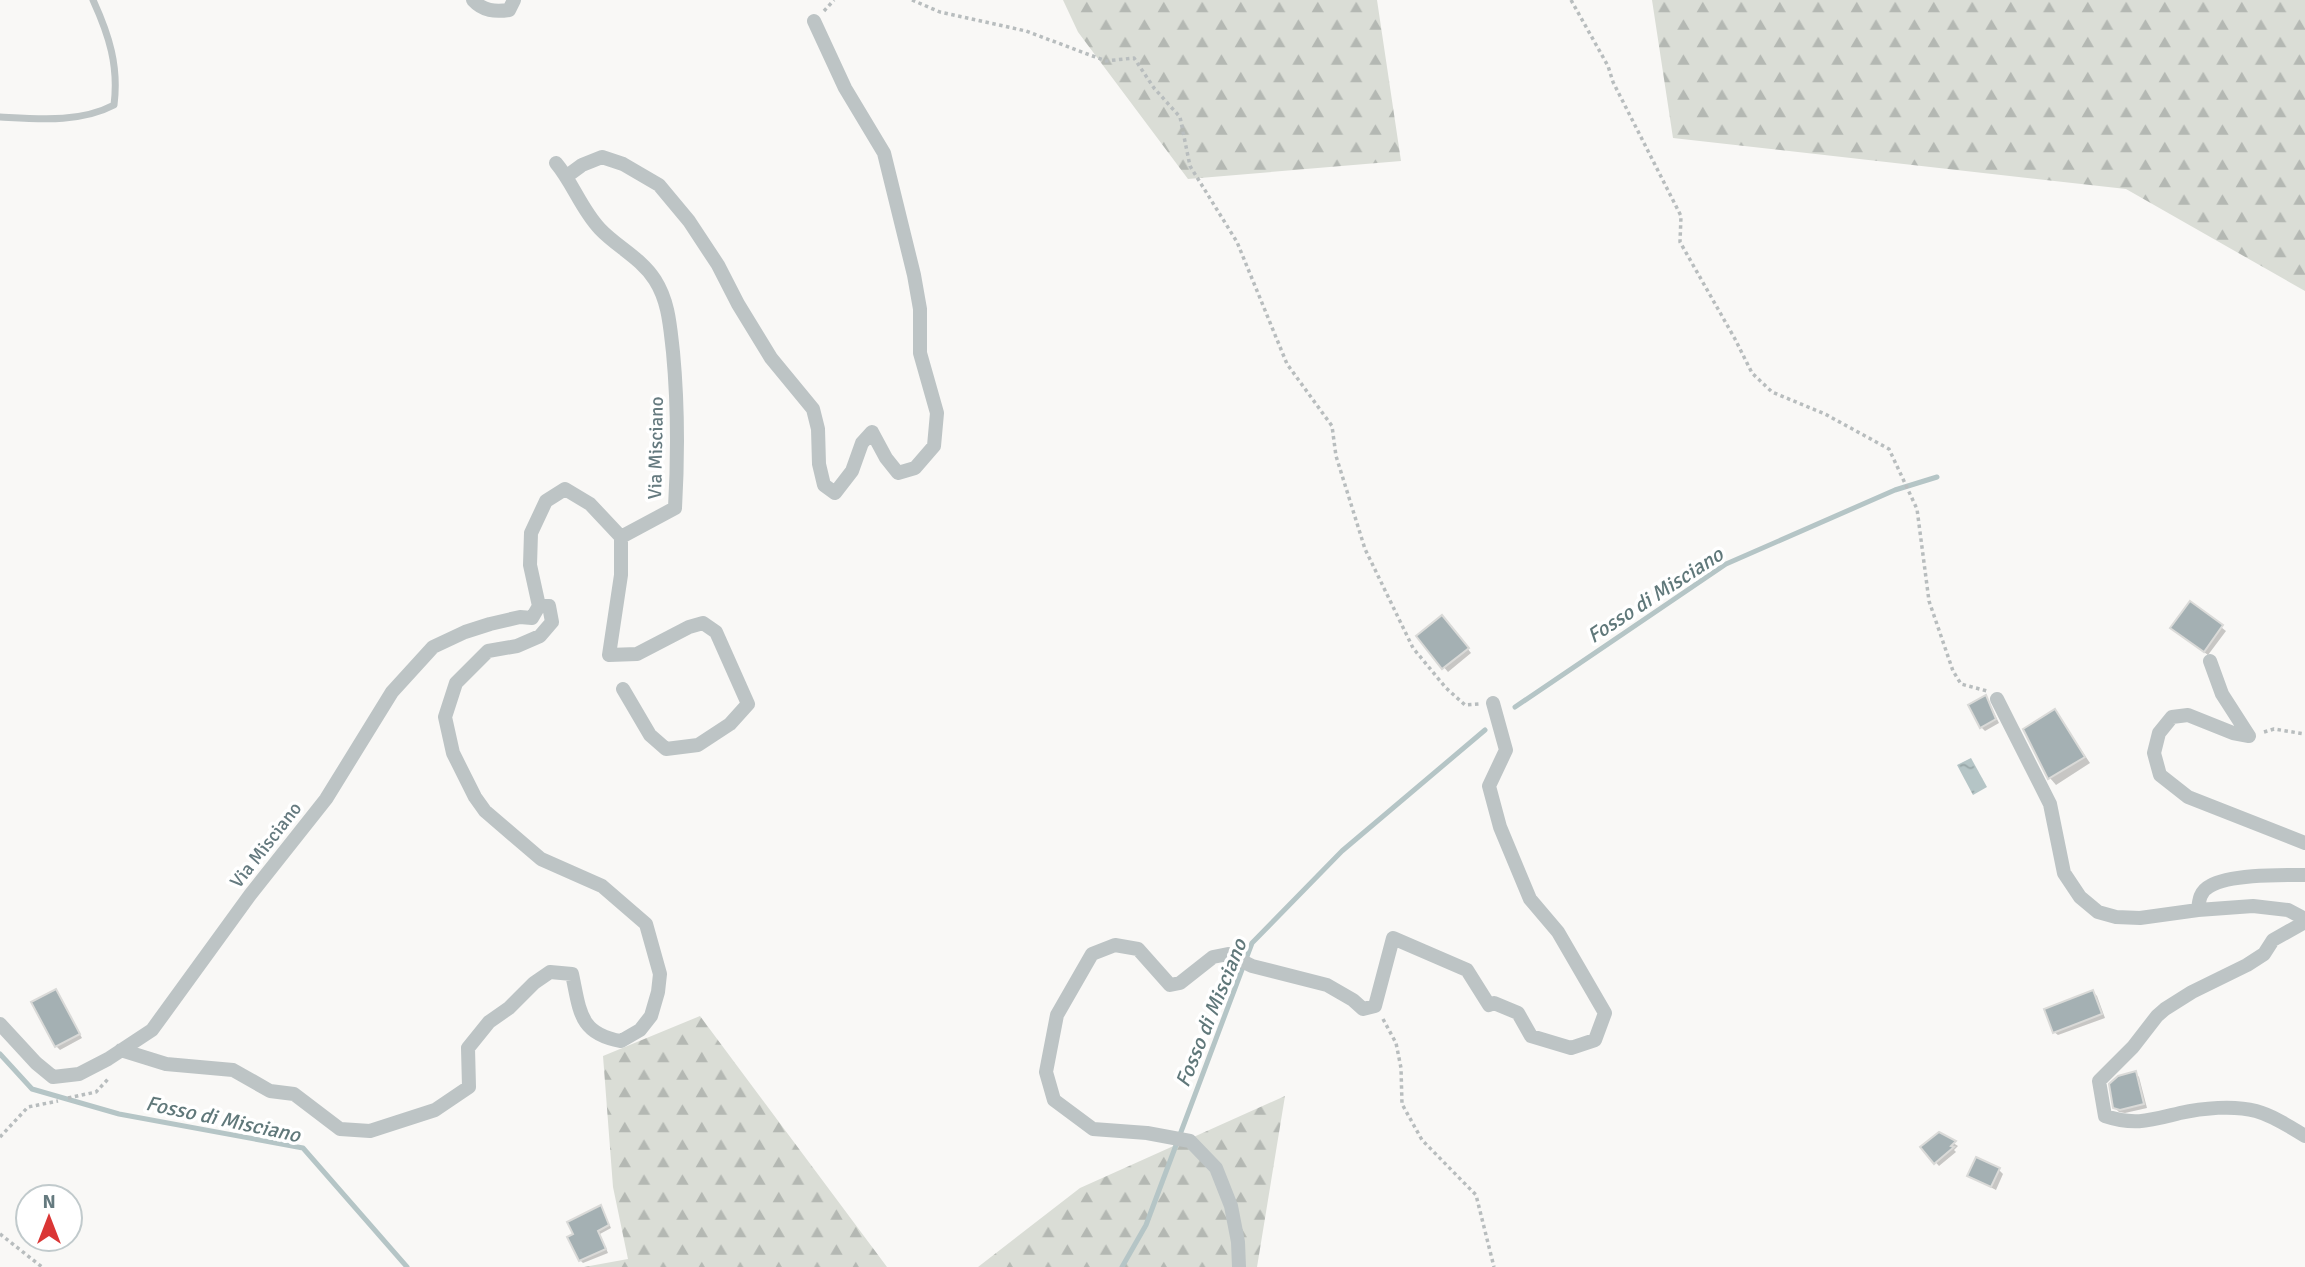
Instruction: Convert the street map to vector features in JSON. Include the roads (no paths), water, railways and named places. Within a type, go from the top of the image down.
[{"type":"street","points":[[473,0],[480,7],[496,12],[509,10],[513,0]]},
{"type":"street","points":[[567,176],[582,165],[602,157],[622,164],[659,185],[689,221],[718,265],[771,358],[813,409],[824,485],[835,493],[852,471],[862,443],[872,432],[886,458],[898,472],[915,468],[934,446],[937,412],[920,353],[920,309],[904,227],[891,187],[884,153],[845,88],[814,21]]},
{"type":"street","name":"Via Misciano","points":[[555,163],[567,176],[580,204],[601,231],[627,250],[655,279],[668,309],[677,399],[675,508],[621,537]]},
{"type":"street","points":[[121,1050],[166,1064],[233,1070],[270,1091],[294,1094],[340,1129],[370,1131],[435,1110],[469,1087],[468,1048],[489,1022],[550,972],[572,974],[582,1019],[601,1038],[621,1041],[640,1030],[651,1016],[660,974],[646,924],[602,886],[541,859],[485,811],[475,797],[453,752],[444,717],[456,683],[488,651],[516,646],[540,636],[552,622],[549,606],[539,606],[530,565],[531,533],[547,501],[565,489],[590,504],[621,537],[621,575],[609,655],[636,653],[703,623],[716,632],[748,704],[730,724],[698,745],[666,749],[650,735],[623,689]]},
{"type":"street","name":"Via Misciano","points":[[0,1024],[36,1063],[53,1077],[79,1074],[152,1030],[250,895],[326,799],[392,692],[433,647],[490,624],[520,617],[532,618],[539,606]]},
{"type":"street","points":[[2210,661],[2222,694],[2249,736],[2233,733],[2188,715],[2172,717],[2159,733],[2154,753],[2160,775],[2188,797],[2305,843]]},
{"type":"street","points":[[1997,699],[2050,804],[2064,873],[2080,897],[2098,912],[2116,917],[2140,918],[2253,906],[2288,910],[2305,921],[2273,940],[2264,954],[2247,965],[2192,992],[2157,1016],[2133,1047],[2099,1081],[2105,1116],[2123,1122],[2147,1122],[2183,1112],[2231,1108],[2256,1111],[2285,1123],[2305,1136]]},
{"type":"street","points":[[1239,1267],[1238,1242],[1226,1193],[1216,1168],[1190,1141],[1093,1129],[1054,1100],[1046,1072],[1057,1015],[1093,954],[1115,945],[1138,949],[1170,985],[1180,983],[1213,957],[1228,954],[1252,966],[1327,985],[1363,1009],[1375,1006],[1393,938],[1467,970],[1489,1005],[1493,1003],[1518,1013],[1531,1036],[1571,1048],[1595,1040],[1605,1013],[1558,932],[1530,899],[1500,827],[1489,786],[1506,750],[1493,703]]},
{"type":"street","points":[[2198,910],[2202,892],[2210,885],[2242,877],[2305,875]]},
{"type":"lane","points":[[0,117],[47,120],[99,113],[114,104],[117,80],[110,43],[93,0]]},
{"type":"water","points":[[1971,758],[1987,787],[1973,795],[1957,765]]},
{"type":"waterway","name":"Fosso di Misciano","points":[[1515,707],[1726,564],[1895,490],[1937,477]]},
{"type":"waterway","name":"Fosso di Misciano","points":[[1122,1267],[1146,1225],[1252,943],[1342,851],[1485,730]]},
{"type":"waterway","name":"Fosso di Misciano","points":[[0,1054],[32,1089],[119,1114],[303,1148],[407,1267]]}]
